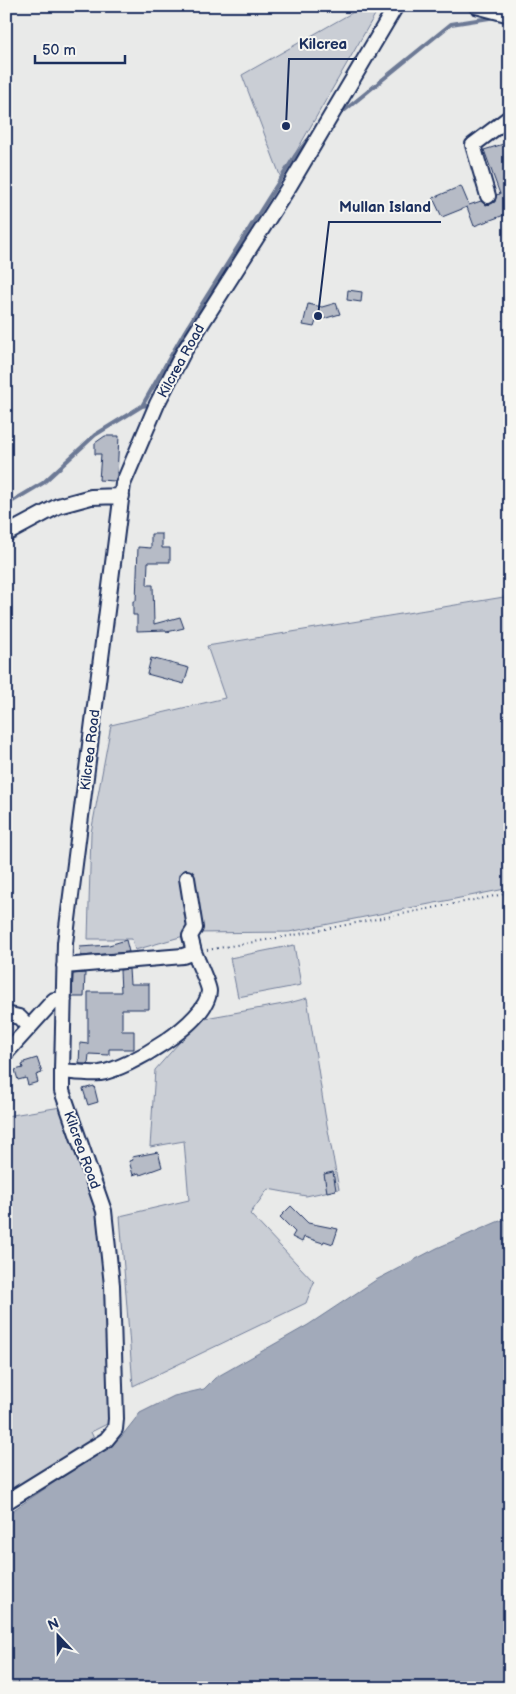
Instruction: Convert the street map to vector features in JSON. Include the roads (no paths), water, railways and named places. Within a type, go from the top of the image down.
[{"type":"street","name":"Kilcrea Road","points":[[6,1502],[106,1440],[115,1430],[116,1400],[112,1285],[104,1211],[62,1091],[62,1071],[65,943],[123,484],[157,404],[183,354],[290,185],[396,6]]},
{"type":"street","points":[[476,6],[510,14]]},
{"type":"street","points":[[488,196],[473,145],[510,118]]},
{"type":"street","points":[[6,534],[58,506],[91,497],[122,496]]},
{"type":"street","points":[[62,1071],[101,1073],[139,1058],[178,1034],[204,1007],[209,991],[190,936],[195,928],[187,878]]},
{"type":"street","points":[[64,966],[183,956],[194,952]]},
{"type":"street","points":[[6,1053],[54,1000],[64,1000]]},
{"type":"street","points":[[6,1014],[19,1017],[29,1027]]},
{"type":"water","points":[[510,1218],[510,1688],[6,1688],[6,1515],[121,1437],[140,1413],[174,1396],[204,1389],[215,1378],[308,1325],[376,1280],[437,1248]]},
{"type":"waterway","points":[[345,110],[451,24],[496,17]]},
{"type":"waterway","points":[[142,406],[185,331],[295,156],[308,140]]},
{"type":"waterway","points":[[6,505],[43,483],[95,435],[142,406],[153,404]]},
{"type":"place","name":"Kilcrea","points":[[286,126]]},
{"type":"place","name":"Mullan Island","points":[[318,316]]}]
